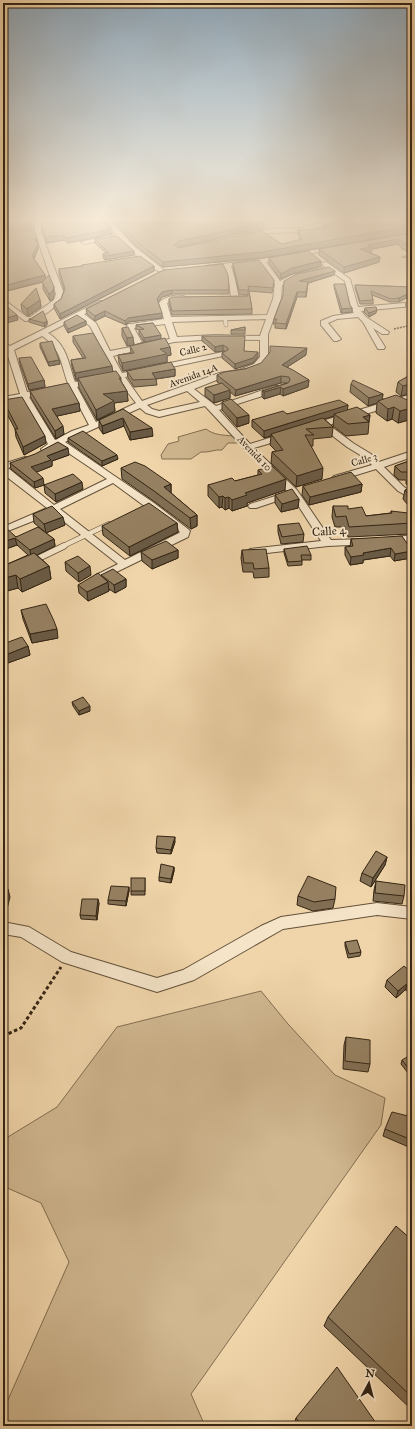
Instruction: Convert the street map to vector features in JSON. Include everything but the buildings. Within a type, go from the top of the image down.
[{"type":"street","points":[[3,300],[25,319],[32,319],[57,301],[60,294],[58,288]]},
{"type":"street","points":[[232,288],[231,298],[244,298]]},
{"type":"street","name":"Avenida 14A","points":[[3,468],[36,455],[75,433],[94,426],[139,405],[217,377],[241,372],[257,366],[264,357],[264,334],[277,299],[279,288]]},
{"type":"street","points":[[350,288],[359,314],[381,347]]},
{"type":"street","points":[[174,340],[163,303],[165,300],[172,298],[195,298]]},
{"type":"street","points":[[92,581],[184,535],[185,531],[147,507],[112,480],[56,444],[24,395],[6,346],[43,333],[106,300]]},
{"type":"street","points":[[337,340],[324,323],[326,320],[330,318],[402,306]]},
{"type":"street","points":[[79,314],[93,325],[120,376],[139,405],[152,414],[209,406],[284,386]]},
{"type":"street","points":[[359,314],[385,332]]},
{"type":"street","points":[[141,348],[130,328],[134,325],[168,320],[225,321],[270,317]]},
{"type":"street","points":[[43,333],[55,341],[61,351],[72,385],[94,426]]},
{"type":"street","name":"Calle 2","points":[[109,354],[174,340],[215,337],[264,338]]},
{"type":"street","name":"Calle 2","points":[[3,400],[223,354]]},
{"type":"street","name":"Avenida 10","points":[[188,388],[209,406],[294,492],[328,543]]},
{"type":"street","points":[[248,447],[412,397]]},
{"type":"street","points":[[323,424],[350,445],[368,456],[402,489],[412,496]]},
{"type":"street","name":"Calle 3","points":[[328,481],[412,454]]},
{"type":"street","points":[[3,468],[125,565]]},
{"type":"street","points":[[3,530],[40,516],[112,480]]},
{"type":"street","points":[[253,506],[307,488]]},
{"type":"street","name":"Calle 4","points":[[248,552],[328,543],[378,542],[412,538]]},
{"type":"street","points":[[3,928],[24,931],[67,957],[157,985],[172,983],[244,944],[267,929],[281,923],[377,909],[412,913]]},
{"type":"lane","points":[[31,563],[115,522]]},
{"type":"path","points":[[3,1036],[21,1028],[67,957]]},
{"type":"shaded area","points":[[206,429],[215,434],[233,436],[238,443],[228,443],[222,450],[201,452],[191,459],[162,459],[161,455],[168,444],[179,441],[178,437]]},
{"type":"shaded area","points":[[261,991],[288,1024],[335,1075],[385,1098],[381,1125],[191,1394],[205,1426],[3,1426],[3,1411],[69,1262],[41,1203],[3,1186],[3,1140],[57,1107],[117,1027]]}]
